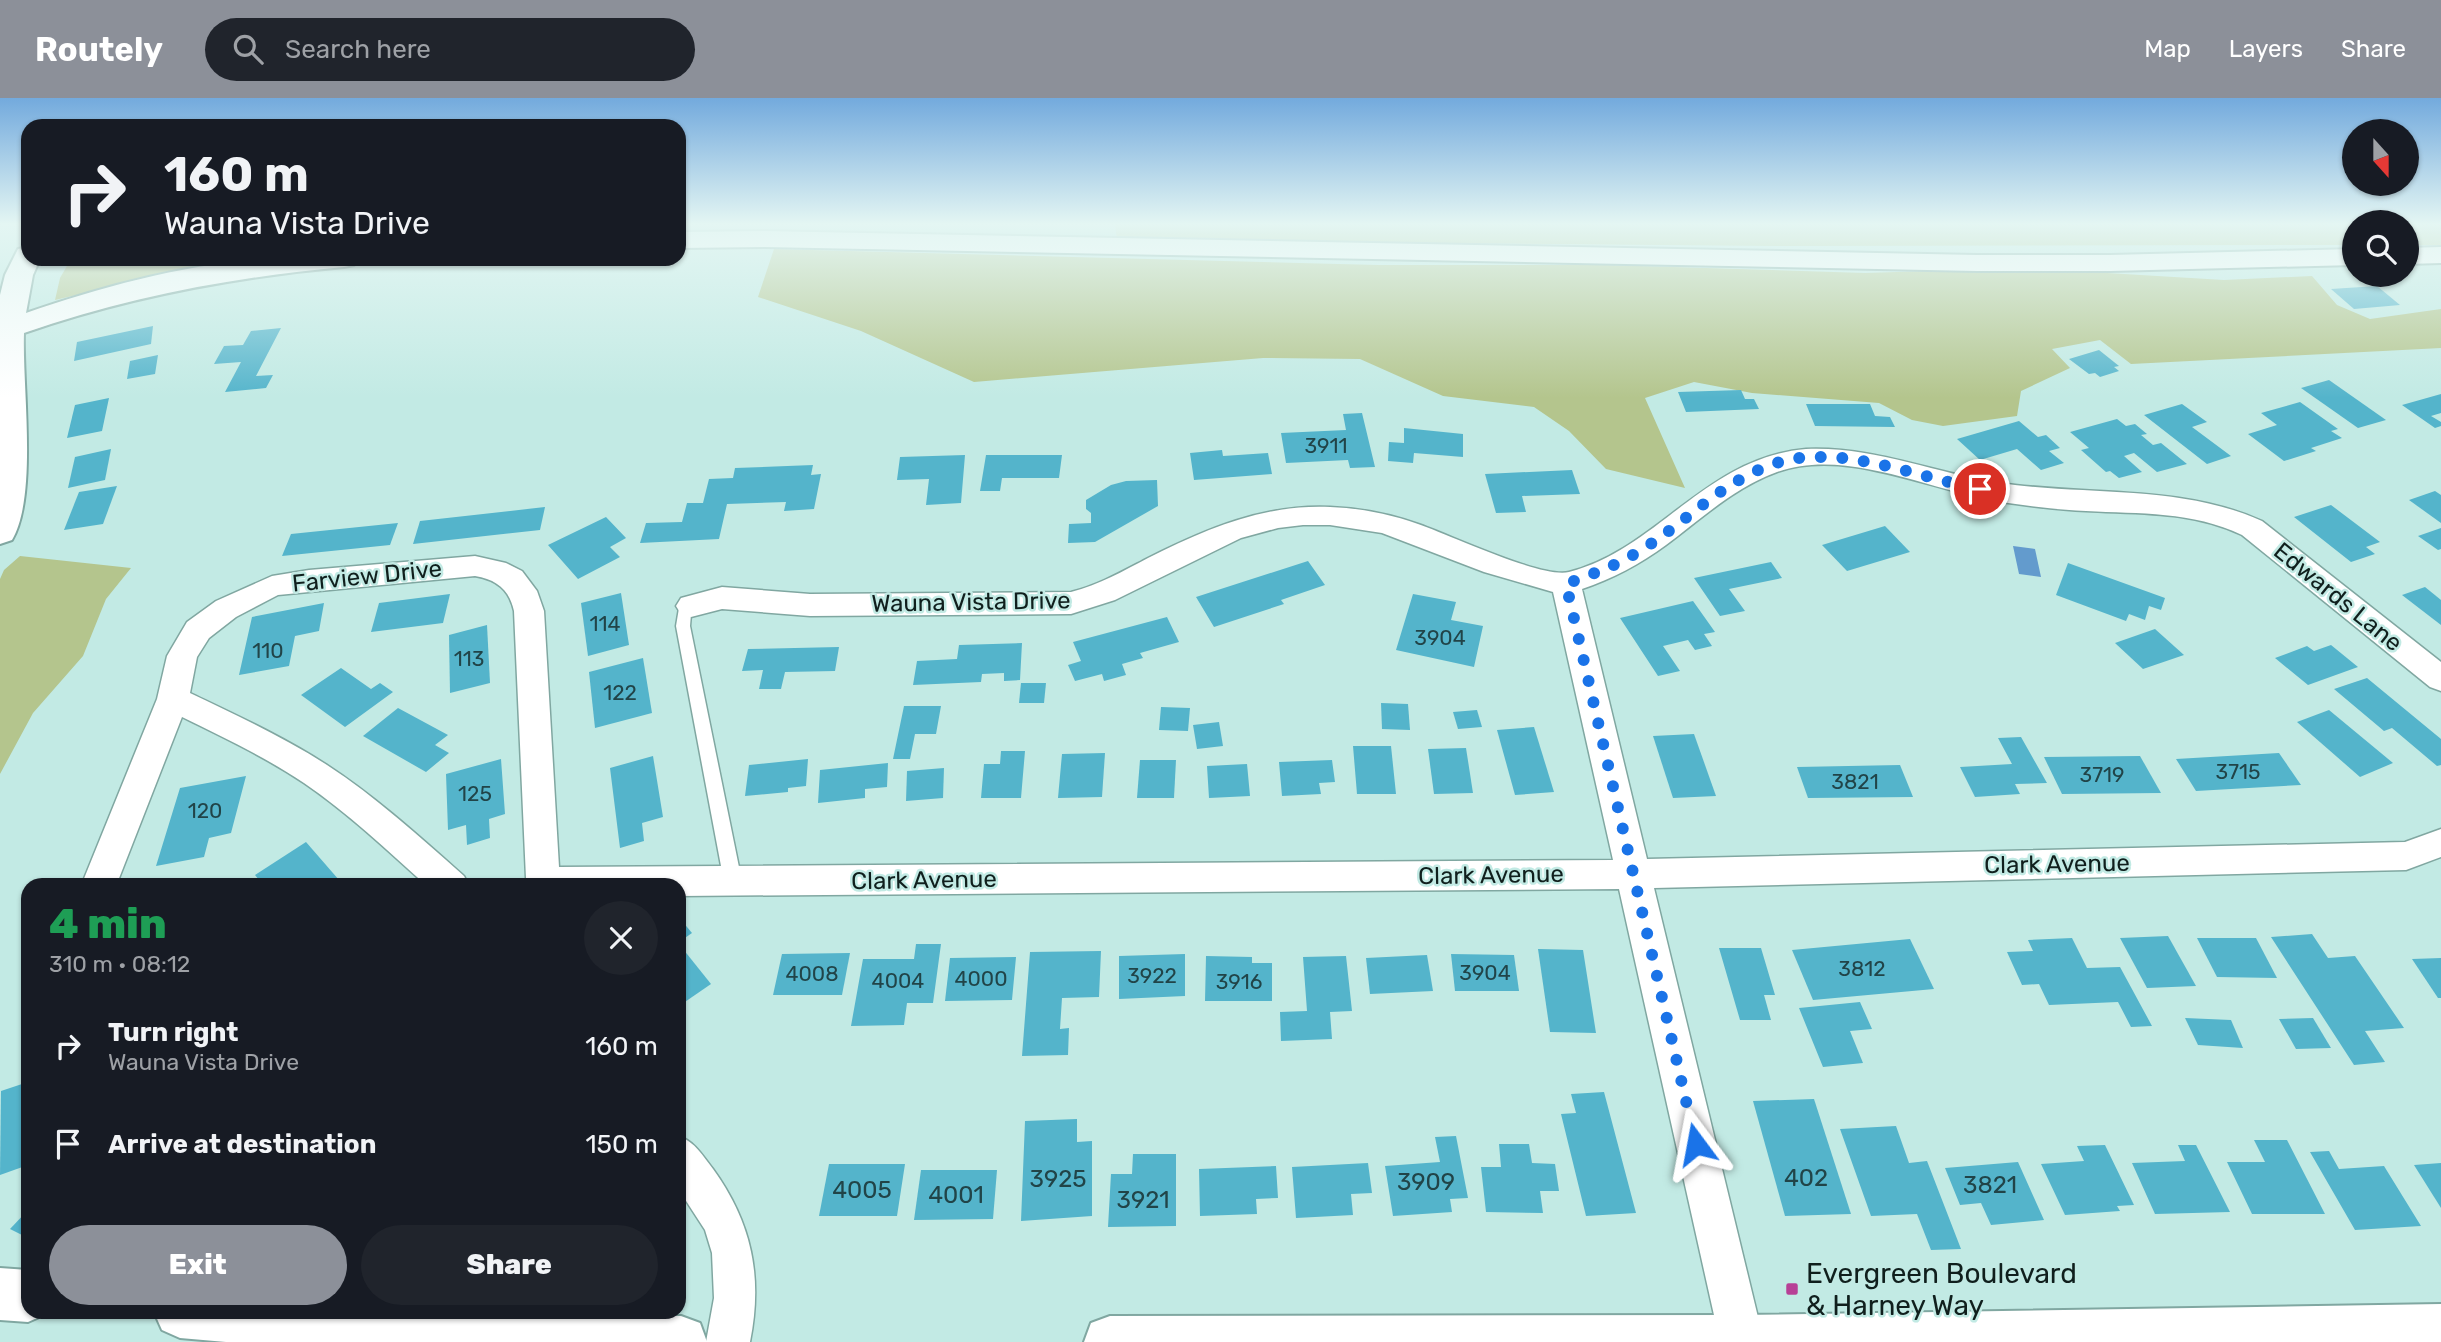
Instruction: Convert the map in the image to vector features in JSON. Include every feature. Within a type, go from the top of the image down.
[{"type":"street","points":[[0,531],[9,478],[11,439],[3,331],[15,282]]},
{"type":"street","points":[[3,331],[108,297],[166,282]]},
{"type":"street","name":"Edwards Lane","points":[[1566,584],[1607,569],[1644,548],[1748,474],[1784,461],[1813,457],[1868,463],[2000,492],[2089,502],[2172,503],[2232,517],[2252,528],[2441,679]]},
{"type":"street","name":"Wauna Vista Drive","points":[[691,606],[722,598],[810,605],[1071,603],[1097,597],[1234,528],[1288,516],[1359,519],[1385,524],[1520,575],[1566,584]]},
{"type":"street","name":"Farview Drive","points":[[101,878],[173,699],[181,656],[198,629],[226,608],[272,586],[309,580],[475,566],[496,569],[514,580],[526,594],[529,611],[541,878]]},
{"type":"street","points":[[1566,584],[1742,1342]]},
{"type":"street","points":[[173,699],[243,732],[315,775],[383,826],[443,878]]},
{"type":"street","name":"Clark Avenue","points":[[686,882],[1634,874],[2406,856],[2441,844]]},
{"type":"street","points":[[686,1167],[724,1224],[734,1269],[736,1309],[728,1342]]},
{"type":"street","points":[[0,1294],[21,1296]]},
{"type":"street","points":[[282,1319],[526,1341],[681,1342]]},
{"type":"street","points":[[1110,1342],[1742,1342],[2441,1330]]},
{"type":"lane","points":[[691,606],[684,612],[683,626],[733,882]]},
{"type":"green space","points":[[59,282],[132,282],[55,300]]},
{"type":"green space","points":[[763,282],[2317,282],[2337,305],[2370,319],[2441,309],[2441,348],[2131,364],[2100,340],[2052,349],[2070,368],[2021,391],[2017,416],[1943,426],[1912,420],[1879,403],[1752,393],[1694,382],[1645,398],[1685,488],[1606,469],[1569,431],[1534,407],[1443,396],[1360,359],[1263,358],[974,382],[861,331],[758,297]]},
{"type":"green space","points":[[20,556],[131,568],[106,599],[83,656],[33,713],[0,774],[0,579],[4,570]]},
{"type":"water","points":[[2013,546],[2035,549],[2041,577],[2019,574]]},
{"type":"building","points":[[2378,287],[2400,305],[2354,309],[2331,289]]},
{"type":"building","points":[[153,326],[151,344],[74,361],[77,342]]},
{"type":"building","points":[[281,328],[256,376],[273,375],[266,388],[225,392],[241,362],[214,364],[224,346],[243,345],[251,331]]},
{"type":"building","points":[[2099,350],[2119,366],[2114,367],[2119,371],[2100,377],[2095,373],[2089,374],[2069,359]]},
{"type":"building","points":[[158,355],[155,374],[127,379],[130,361]]},
{"type":"building","points":[[2329,380],[2386,420],[2358,428],[2301,388]]},
{"type":"building","points":[[1741,390],[1745,399],[1754,399],[1759,409],[1686,412],[1678,392]]},
{"type":"building","points":[[2441,394],[2441,413],[2431,416],[2441,422],[2441,426],[2435,428],[2402,405]]},
{"type":"building","points":[[109,398],[102,431],[67,438],[75,405]]},
{"type":"building","points":[[2300,402],[2338,429],[2331,431],[2342,438],[2311,448],[2316,451],[2284,461],[2248,434],[2277,425],[2261,413]]},
{"type":"building","points":[[1806,404],[1870,404],[1875,416],[1890,417],[1895,427],[1815,426]]},
{"type":"building","points":[[2182,404],[2207,422],[2192,427],[2231,456],[2207,464],[2144,415]]},
{"type":"building","points":[[1362,413],[1375,467],[1350,468],[1348,460],[1286,463],[1281,433],[1346,430],[1343,414]]},
{"type":"building","points":[[2117,419],[2126,426],[2135,424],[2147,434],[2141,435],[2153,445],[2161,443],[2187,464],[2157,472],[2134,453],[2124,456],[2142,472],[2119,478],[2110,471],[2106,472],[2081,450],[2089,448],[2070,432]]},
{"type":"building","points":[[2019,421],[2038,437],[2046,435],[2060,448],[2049,451],[2064,463],[2041,470],[2017,449],[1980,460],[1957,439]]},
{"type":"building","points":[[1404,428],[1463,434],[1463,457],[1414,453],[1413,463],[1388,461],[1389,442],[1404,443]]},
{"type":"building","points":[[111,449],[105,480],[68,488],[75,457]]},
{"type":"building","points":[[1222,450],[1223,456],[1268,453],[1272,474],[1194,480],[1190,453]]},
{"type":"building","points":[[965,455],[961,503],[926,505],[929,479],[897,480],[900,457]]},
{"type":"building","points":[[986,455],[1062,455],[1059,478],[1002,478],[1000,491],[980,491]]},
{"type":"building","points":[[813,465],[811,475],[821,474],[814,509],[784,511],[786,502],[727,504],[719,539],[640,543],[646,523],[682,522],[687,503],[703,503],[709,479],[733,478],[735,468]]},
{"type":"building","points":[[1572,470],[1580,494],[1522,496],[1526,512],[1496,513],[1485,474]]},
{"type":"building","points":[[1157,480],[1158,506],[1095,542],[1068,543],[1069,524],[1091,523],[1091,513],[1086,509],[1086,500],[1111,485],[1126,481]]},
{"type":"building","points":[[117,486],[103,524],[64,530],[79,492]]},
{"type":"building","points":[[2435,491],[2441,495],[2441,523],[2409,500]]},
{"type":"building","points":[[2331,505],[2380,542],[2366,547],[2375,554],[2351,562],[2294,517]]},
{"type":"building","points":[[545,507],[540,530],[413,544],[420,521]]},
{"type":"building","points":[[606,517],[626,538],[610,547],[620,557],[578,579],[548,545]]},
{"type":"building","points":[[398,523],[390,545],[282,556],[291,534]]},
{"type":"building","points":[[1885,526],[1910,552],[1847,571],[1822,545]]},
{"type":"building","points":[[2441,528],[2441,549],[2438,550],[2418,536]]},
{"type":"building","points":[[1308,561],[1325,585],[1281,600],[1284,604],[1214,627],[1196,597]]},
{"type":"building","points":[[1771,562],[1782,578],[1729,589],[1745,611],[1720,616],[1694,578]]},
{"type":"building","points":[[2068,563],[2165,598],[2161,610],[2149,606],[2145,620],[2129,614],[2126,621],[2056,595]]},
{"type":"building","points":[[2425,587],[2441,600],[2441,625],[2402,595]]},
{"type":"building","points":[[621,593],[629,645],[588,656],[581,603]]},
{"type":"building","points":[[450,594],[443,623],[371,632],[379,603]]},
{"type":"building","points":[[1413,594],[1456,602],[1451,620],[1483,626],[1474,667],[1396,650]]},
{"type":"building","points":[[1693,601],[1715,632],[1704,634],[1712,646],[1695,650],[1688,640],[1663,646],[1680,671],[1658,676],[1620,618]]},
{"type":"building","points":[[324,603],[319,631],[295,636],[289,666],[239,675],[252,617]]},
{"type":"building","points":[[1167,617],[1179,642],[1140,653],[1143,658],[1122,664],[1126,675],[1104,681],[1102,674],[1075,681],[1068,665],[1081,661],[1073,642]]},
{"type":"building","points":[[487,625],[490,683],[450,693],[449,635]]},
{"type":"building","points":[[2155,629],[2184,655],[2143,669],[2115,643]]},
{"type":"building","points":[[1022,643],[1020,680],[1004,681],[1004,673],[982,674],[981,682],[913,685],[917,661],[957,659],[959,645]]},
{"type":"building","points":[[2331,645],[2358,667],[2308,685],[2275,658],[2307,646],[2314,651]]},
{"type":"building","points":[[839,647],[835,671],[785,672],[781,689],[759,689],[763,670],[742,671],[748,649]]},
{"type":"building","points":[[643,658],[652,713],[595,728],[589,672]]},
{"type":"building","points":[[341,668],[371,689],[380,683],[393,692],[345,727],[301,695]]},
{"type":"building","points":[[2367,678],[2441,739],[2441,765],[2437,766],[2392,728],[2384,731],[2334,689]]},
{"type":"building","points":[[1021,683],[1046,683],[1044,703],[1019,703]]},
{"type":"building","points":[[1381,703],[1408,704],[1410,730],[1382,729]]},
{"type":"building","points":[[904,706],[941,706],[936,734],[915,734],[910,759],[893,759]]},
{"type":"building","points":[[1161,707],[1190,708],[1188,731],[1159,730]]},
{"type":"building","points":[[398,708],[448,735],[435,745],[449,753],[426,772],[363,736]]},
{"type":"building","points":[[1477,710],[1482,727],[1458,729],[1453,712]]},
{"type":"building","points":[[2329,710],[2393,763],[2360,777],[2297,722]]},
{"type":"building","points":[[1219,722],[1223,746],[1197,749],[1193,725]]},
{"type":"building","points":[[1534,727],[1554,792],[1515,795],[1497,730]]},
{"type":"building","points":[[1694,734],[1716,796],[1673,798],[1653,736]]},
{"type":"building","points":[[2021,737],[2047,783],[2015,784],[2020,794],[1975,797],[1960,767],[2012,764],[1998,738]]},
{"type":"building","points":[[1353,746],[1391,746],[1396,794],[1357,794]]},
{"type":"building","points":[[1466,748],[1473,793],[1434,794],[1428,749]]},
{"type":"building","points":[[1001,751],[1025,751],[1021,798],[981,798],[984,764],[1000,764]]},
{"type":"building","points":[[1105,753],[1102,797],[1058,798],[1062,754]]},
{"type":"building","points":[[2279,753],[2301,785],[2196,791],[2176,759]]},
{"type":"building","points":[[653,756],[663,817],[642,823],[644,841],[620,848],[610,768]]},
{"type":"building","points":[[2140,756],[2161,793],[2062,794],[2044,757]]},
{"type":"building","points":[[501,759],[505,814],[489,819],[490,838],[467,845],[466,825],[448,830],[446,774]]},
{"type":"building","points":[[808,759],[806,786],[788,788],[788,792],[745,796],[749,765]]},
{"type":"building","points":[[1140,760],[1176,760],[1174,798],[1137,798]]},
{"type":"building","points":[[1332,760],[1335,782],[1319,783],[1321,794],[1282,796],[1279,762]]},
{"type":"building","points":[[888,763],[887,787],[865,789],[865,798],[818,803],[820,770]]},
{"type":"building","points":[[1247,764],[1250,796],[1209,798],[1207,766]]},
{"type":"building","points":[[1900,765],[1913,797],[1808,798],[1797,767]]},
{"type":"building","points":[[944,768],[943,798],[906,801],[907,771]]},
{"type":"building","points":[[246,776],[231,833],[209,838],[204,857],[156,866],[180,788]]},
{"type":"building","points":[[306,842],[337,878],[257,878],[255,875]]},
{"type":"building","points":[[686,926],[692,933],[686,937]]},
{"type":"building","points":[[2312,934],[2328,958],[2355,956],[2404,1028],[2365,1031],[2385,1062],[2354,1065],[2271,937]]},
{"type":"building","points":[[2168,936],[2196,986],[2147,988],[2120,938]]},
{"type":"building","points":[[2072,938],[2087,968],[2120,967],[2152,1026],[2131,1027],[2118,1002],[2049,1005],[2039,984],[2022,985],[2007,952],[2033,951],[2028,940]]},
{"type":"building","points":[[2197,938],[2256,938],[2277,978],[2217,977]]},
{"type":"building","points":[[1910,939],[1934,989],[1813,1000],[1792,950]]},
{"type":"building","points":[[916,944],[941,944],[933,1003],[907,1003],[904,1025],[851,1026],[863,959],[914,959]]},
{"type":"building","points":[[1719,948],[1761,948],[1775,995],[1764,995],[1771,1020],[1740,1020]]},
{"type":"building","points":[[1538,949],[1583,950],[1596,1033],[1550,1032]]},
{"type":"building","points":[[1101,951],[1099,997],[1062,998],[1060,1029],[1069,1028],[1068,1055],[1022,1056],[1030,952]]},
{"type":"building","points":[[686,953],[711,984],[686,1001]]},
{"type":"building","points":[[850,953],[842,995],[773,995],[782,954]]},
{"type":"building","points":[[1185,954],[1185,996],[1119,999],[1119,956]]},
{"type":"building","points":[[1451,954],[1514,955],[1519,991],[1455,991]]},
{"type":"building","points":[[1427,955],[1433,991],[1370,994],[1366,958]]},
{"type":"building","points":[[1206,956],[1252,957],[1252,963],[1272,963],[1272,1001],[1205,1001]]},
{"type":"building","points":[[1346,956],[1352,1011],[1330,1012],[1332,1039],[1281,1041],[1280,1012],[1307,1011],[1303,957]]},
{"type":"building","points":[[1016,957],[1012,1000],[945,1001],[950,958]]},
{"type":"building","points":[[2441,958],[2441,998],[2438,998],[2412,959]]},
{"type":"building","points":[[1860,1002],[1872,1029],[1850,1031],[1863,1063],[1823,1067],[1799,1008]]},
{"type":"building","points":[[2185,1018],[2231,1020],[2243,1048],[2198,1045]]},
{"type":"building","points":[[2313,1018],[2331,1048],[2296,1049],[2279,1019]]},
{"type":"building","points":[[21,1084],[21,1168],[0,1175],[1,1091]]},
{"type":"building","points":[[1604,1092],[1636,1213],[1586,1216],[1561,1114],[1576,1113],[1571,1094]]},
{"type":"building","points":[[1814,1099],[1851,1214],[1785,1216],[1753,1101]]},
{"type":"building","points":[[1077,1119],[1077,1142],[1092,1141],[1092,1216],[1021,1221],[1025,1121]]},
{"type":"building","points":[[1896,1126],[1909,1163],[1927,1161],[1961,1249],[1931,1250],[1917,1214],[1871,1216],[1840,1129]]},
{"type":"building","points":[[1456,1136],[1468,1198],[1450,1199],[1452,1212],[1393,1216],[1385,1166],[1440,1162],[1435,1137]]},
{"type":"building","points":[[2254,1140],[2287,1140],[2325,1214],[2252,1214],[2227,1162],[2265,1162]]},
{"type":"building","points":[[1499,1144],[1529,1144],[1532,1163],[1555,1164],[1559,1191],[1540,1191],[1543,1213],[1486,1212],[1481,1167],[1501,1167]]},
{"type":"building","points":[[2105,1145],[2134,1205],[2117,1206],[2120,1211],[2065,1215],[2041,1164],[2084,1161],[2077,1146]]},
{"type":"building","points":[[2178,1145],[2196,1145],[2230,1212],[2155,1214],[2132,1163],[2185,1161]]},
{"type":"building","points":[[2329,1151],[2339,1169],[2384,1166],[2421,1226],[2355,1230],[2310,1152]]},
{"type":"building","points":[[1133,1154],[1176,1154],[1176,1226],[1108,1227],[1111,1174],[1132,1174]]},
{"type":"building","points":[[2018,1162],[2044,1220],[1991,1225],[1981,1203],[1960,1205],[1945,1168]]},
{"type":"building","points":[[1368,1163],[1372,1193],[1351,1194],[1353,1215],[1296,1218],[1292,1167]]},
{"type":"building","points":[[2441,1163],[2441,1208],[2414,1165]]},
{"type":"building","points":[[829,1164],[905,1164],[897,1216],[819,1216]]},
{"type":"building","points":[[1276,1166],[1278,1198],[1256,1199],[1257,1214],[1200,1216],[1199,1169]]},
{"type":"building","points":[[921,1170],[997,1170],[993,1219],[914,1220]]},
{"type":"building","points":[[21,1217],[21,1234],[10,1229]]},
{"type":"place","name":"Evergreen Boulevard & Harney Way","points":[[1792,1289]]},
{"type":"route","points":[[1696,1144],[1566,584],[1607,569],[1644,548],[1737,480],[1760,468],[1784,461],[1813,457],[1846,459],[1980,489]]}]
